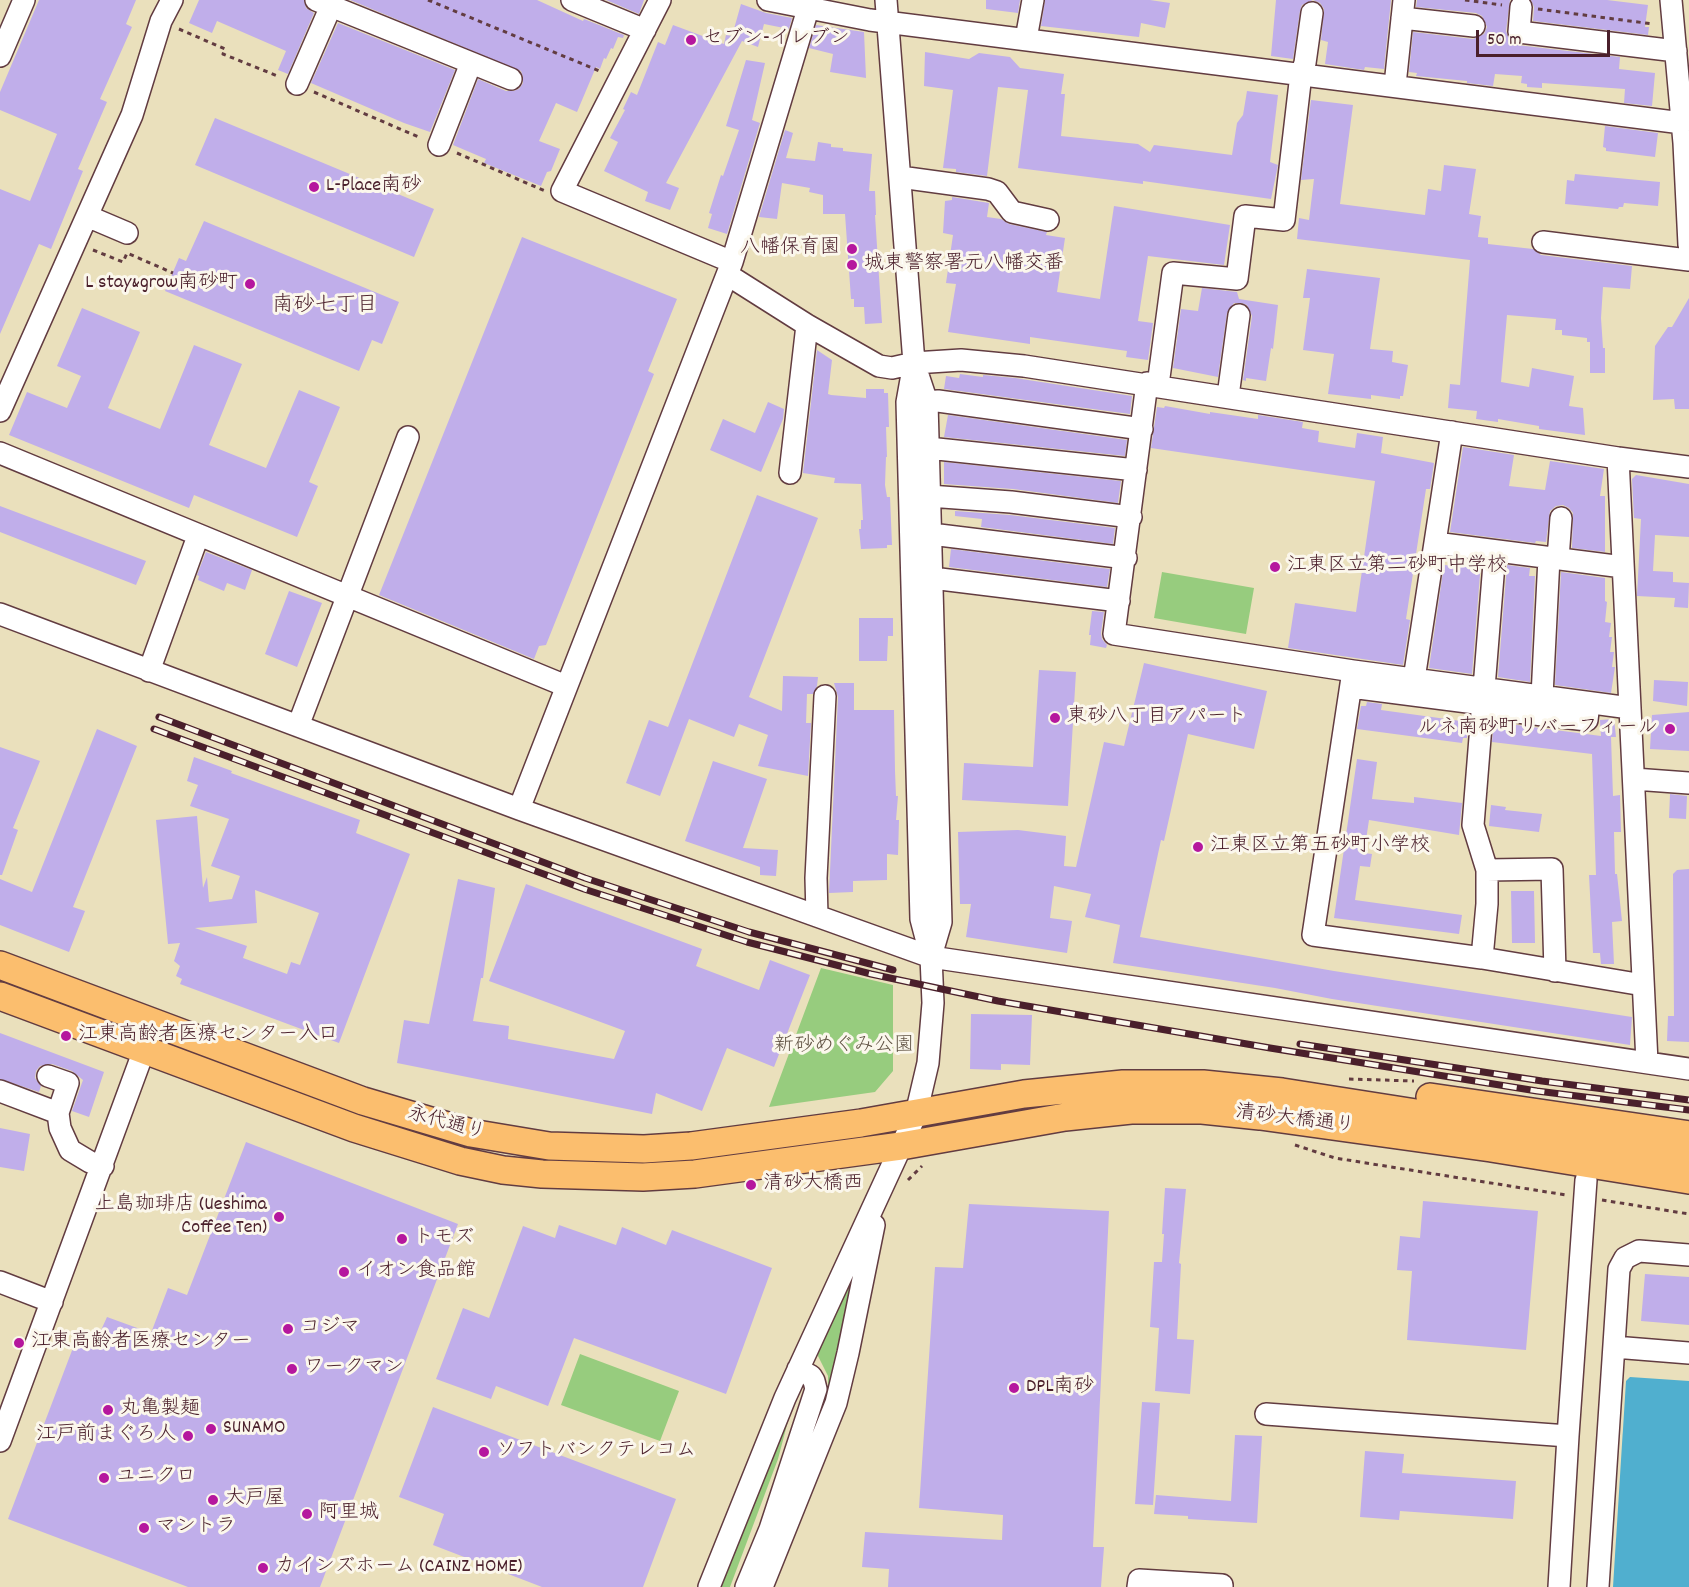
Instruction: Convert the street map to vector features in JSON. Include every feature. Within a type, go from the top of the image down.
[{"type":"main road","name":"永代通り","points":[[0,965],[363,1101],[471,1134],[549,1146],[644,1149],[758,1138],[916,1114]]},
{"type":"main road","name":"永代通り","points":[[0,996],[354,1128],[428,1152],[503,1170],[581,1177],[695,1174],[901,1146]]},
{"type":"main road","name":"清砂大橋通り","points":[[916,1114],[1024,1094],[1123,1084],[1203,1084],[1282,1092],[1689,1180]]},
{"type":"main road","points":[[1282,1092],[1431,1097],[1689,1135]]},
{"type":"main road","name":"清砂大橋通り","points":[[901,1146],[1065,1117],[1131,1110],[1202,1110],[1292,1132],[1491,1137],[1689,1156]]},
{"type":"main road","points":[[1292,1132],[1426,1156],[1586,1189],[1689,1195]]},
{"type":"street","points":[[0,56],[24,0]]},
{"type":"street","points":[[0,411],[132,116],[161,21],[172,0]]},
{"type":"street","points":[[572,0],[645,30]]},
{"type":"street","points":[[660,0],[562,190],[730,268],[807,325],[879,366],[892,368],[914,363],[961,360],[1003,364],[1153,384],[1618,458],[1689,467]]},
{"type":"street","points":[[768,0],[889,22],[1395,85],[1685,136]]},
{"type":"street","points":[[886,0],[914,363],[927,402],[940,922],[931,957]]},
{"type":"street","points":[[1026,39],[1033,0]]},
{"type":"street","points":[[1671,0],[1685,136],[1689,245]]},
{"type":"street","points":[[297,84],[324,3],[511,79]]},
{"type":"street","points":[[1521,7],[1519,32],[1674,36]]},
{"type":"street","points":[[519,809],[730,268],[808,9]]},
{"type":"street","points":[[1395,85],[1403,9],[1474,26]]},
{"type":"street","points":[[1312,13],[1305,63],[1301,74],[1284,220],[1245,216],[1237,279],[1173,273],[1153,384],[1142,429],[1114,634],[1587,720],[1589,702]]},
{"type":"street","points":[[439,145],[471,63]]},
{"type":"street","points":[[900,177],[988,189],[998,192],[1012,212],[1048,220]]},
{"type":"street","points":[[87,216],[127,233]]},
{"type":"street","points":[[1543,242],[1689,260]]},
{"type":"street","points":[[1228,396],[1239,315]]},
{"type":"street","points":[[790,473],[807,325]]},
{"type":"street","points":[[709,1587],[798,1369],[916,1114],[928,1063],[933,1030],[931,957],[921,920],[907,402],[914,363]]},
{"type":"street","points":[[927,402],[938,401],[1142,429]]},
{"type":"street","points":[[1414,680],[1452,432]]},
{"type":"street","points":[[298,726],[408,437]]},
{"type":"street","points":[[928,448],[1136,471]]},
{"type":"street","points":[[0,453],[566,686]]},
{"type":"street","points":[[1618,458],[1647,1062]]},
{"type":"street","points":[[929,496],[1011,502],[1131,517]]},
{"type":"street","points":[[1542,696],[1553,558],[1561,518]]},
{"type":"street","points":[[931,534],[1126,558]]},
{"type":"street","points":[[149,671],[198,536]]},
{"type":"street","points":[[1435,543],[1623,567]]},
{"type":"street","points":[[1482,958],[1487,904],[1487,870],[1473,825],[1495,551]]},
{"type":"street","points":[[932,578],[1119,601]]},
{"type":"street","points":[[0,614],[519,809],[931,957],[1689,1069]]},
{"type":"street","points":[[1352,679],[1414,680],[1483,700],[1542,696],[1630,708]]},
{"type":"street","points":[[1352,679],[1313,935],[1482,958],[1643,984]]},
{"type":"street","points":[[817,916],[816,878],[825,696]]},
{"type":"street","points":[[1635,779],[1689,783]]},
{"type":"street","points":[[1487,870],[1551,869],[1555,971]]},
{"type":"street","points":[[0,1441],[154,1023]]},
{"type":"street","points":[[48,1076],[68,1083],[58,1113],[60,1128],[69,1150],[90,1162],[103,1166]]},
{"type":"street","points":[[0,1091],[58,1113]]},
{"type":"street","points":[[762,1587],[836,1403],[881,1189]]},
{"type":"street","points":[[1559,1587],[1586,1189]]},
{"type":"street","points":[[1599,1587],[1619,1269],[1625,1258],[1639,1251],[1689,1255]]},
{"type":"street","points":[[0,1282],[52,1302]]},
{"type":"street","points":[[1614,1347],[1689,1353]]},
{"type":"street","points":[[746,1587],[770,1529],[816,1389],[811,1376],[798,1369]]},
{"type":"street","points":[[1266,1414],[1568,1436]]},
{"type":"street","points":[[1138,1587],[1139,1580],[1222,1585],[1222,1587]]},
{"type":"path","points":[[428,0],[620,80]]},
{"type":"path","points":[[1465,0],[1521,7],[1674,36]]},
{"type":"path","points":[[161,21],[225,49],[223,54],[552,194],[562,190]]},
{"type":"path","points":[[75,242],[123,262],[127,253],[172,273]]},
{"type":"path","points":[[1292,1132],[1335,1158],[1586,1189],[1689,1214]]},
{"type":"path","points":[[902,1187],[927,1162]]},
{"type":"green space","points":[[1162,572],[1254,588],[1246,634],[1154,618]]},
{"type":"green space","name":"新砂めぐみ公園","points":[[821,968],[893,985],[893,1071],[875,1092],[769,1107]]},
{"type":"green space","points":[[859,1269],[818,1433],[804,1449],[828,1388],[828,1376],[818,1356],[818,1347]]},
{"type":"green space","points":[[580,1354],[679,1391],[660,1441],[561,1405]]},
{"type":"green space","points":[[792,1406],[778,1459],[730,1587],[719,1587]]},
{"type":"water","points":[[1630,1377],[1689,1381],[1689,1587],[1613,1587],[1626,1381]]},
{"type":"building","points":[[39,0],[136,0],[126,24],[132,27],[100,99],[107,102],[78,169],[83,171],[51,249],[39,244],[0,334],[0,189],[30,201],[57,134],[0,110],[0,92]]},
{"type":"building","points":[[199,0],[304,0],[306,8],[314,13],[288,74],[278,70],[286,51],[217,21],[212,33],[189,23]]},
{"type":"building","points":[[350,0],[537,0],[583,21],[584,19],[624,35],[623,38],[618,37],[613,49],[611,48],[606,59],[604,58],[600,69],[596,67],[577,112],[556,103],[539,141],[560,149],[551,171],[547,172],[541,186],[484,163],[486,159],[453,145],[478,79],[506,91],[513,91],[519,89],[523,83],[521,71]]},
{"type":"building","points":[[606,0],[644,0],[639,14]]},
{"type":"building","points":[[986,0],[1020,0],[1018,13],[986,9]]},
{"type":"building","points":[[1045,0],[1150,0],[1170,3],[1165,28],[1141,23],[1139,37],[1041,26]]},
{"type":"building","points":[[1276,0],[1313,0],[1302,5],[1293,59],[1271,56]]},
{"type":"building","points":[[1313,0],[1391,0],[1384,69],[1365,67],[1364,70],[1325,64],[1328,42],[1321,40],[1324,9],[1320,3]]},
{"type":"building","points":[[1417,0],[1510,0],[1506,31],[1511,42],[1517,45],[1620,57],[1619,69],[1655,73],[1652,106],[1624,103],[1625,89],[1542,83],[1542,88],[1527,87],[1527,84],[1521,83],[1522,76],[1495,74],[1493,86],[1416,76],[1417,73],[1409,72],[1413,32],[1473,39],[1484,34],[1487,27],[1482,16],[1476,13],[1416,7]]},
{"type":"building","points":[[1531,0],[1607,0],[1648,5],[1645,27],[1649,27],[1648,35],[1533,21],[1534,7]]},
{"type":"building","points":[[741,4],[766,13],[792,18],[789,29],[764,24],[758,47],[742,41],[666,183],[679,188],[670,210],[645,201],[648,192],[604,171],[618,142],[610,138],[625,110],[623,109],[631,92],[637,95],[658,42],[665,45],[673,25],[724,44],[726,35],[732,36]]},
{"type":"building","points":[[338,23],[455,70],[430,132],[311,83]]},
{"type":"building","points":[[816,25],[864,32],[866,78],[830,72],[833,54],[809,48]]},
{"type":"building","points":[[925,52],[969,59],[979,53],[1010,57],[1020,68],[1064,74],[1061,94],[1065,94],[1061,136],[1138,144],[1150,152],[1154,145],[1232,155],[1237,123],[1243,115],[1247,91],[1278,95],[1270,162],[1278,165],[1271,199],[1143,181],[1143,184],[1018,168],[1028,90],[998,87],[987,176],[943,168],[953,90],[924,86]]},
{"type":"building","points":[[746,60],[765,63],[752,120],[760,123],[727,234],[708,228],[712,214],[709,213],[739,130],[726,126]]},
{"type":"building","points":[[1311,100],[1353,105],[1340,204],[1425,215],[1428,189],[1441,191],[1444,165],[1476,169],[1469,214],[1481,216],[1478,237],[1488,238],[1488,244],[1533,249],[1541,255],[1632,266],[1630,289],[1603,287],[1601,318],[1603,348],[1605,348],[1605,373],[1590,373],[1590,342],[1587,342],[1587,338],[1562,335],[1562,330],[1555,330],[1556,319],[1507,315],[1501,382],[1529,387],[1532,368],[1574,376],[1569,406],[1583,408],[1585,435],[1539,429],[1539,426],[1498,419],[1498,422],[1476,419],[1477,411],[1448,408],[1450,384],[1460,385],[1470,260],[1297,239],[1299,218],[1309,220],[1314,179],[1301,180]]},
{"type":"building","name":"L-Place南砂","points":[[215,118],[434,209],[414,257],[195,165]]},
{"type":"building","points":[[1605,126],[1658,133],[1655,157],[1606,151],[1603,147]]},
{"type":"building","points":[[785,130],[793,133],[786,158],[815,161],[818,142],[831,144],[831,147],[843,148],[843,151],[872,154],[869,191],[875,191],[882,323],[865,324],[864,307],[854,307],[854,299],[851,299],[845,214],[823,214],[823,195],[809,192],[810,188],[782,183],[777,219],[759,217]]},
{"type":"building","points":[[1575,174],[1660,182],[1658,206],[1624,203],[1623,207],[1618,209],[1565,204],[1567,180],[1574,181]]},
{"type":"building","points":[[952,197],[989,203],[987,217],[1047,232],[1046,235],[1065,238],[1057,292],[1100,299],[1114,206],[1230,225],[1224,265],[1148,256],[1138,321],[1153,323],[1148,360],[1126,357],[1127,351],[1030,337],[1030,344],[948,332],[956,284],[946,283],[953,235],[943,233],[945,201],[952,200]]},
{"type":"building","points":[[204,221],[399,302],[382,344],[372,340],[359,371],[165,291],[179,258],[186,261]]},
{"type":"building","points":[[522,237],[677,299],[648,371],[654,374],[546,645],[539,646],[534,659],[379,595]]},
{"type":"building","points":[[1307,269],[1380,278],[1370,349],[1393,351],[1392,362],[1408,365],[1403,396],[1400,396],[1400,399],[1371,395],[1371,399],[1328,394],[1334,354],[1303,350],[1310,298],[1303,298]]},
{"type":"building","points":[[1202,288],[1237,292],[1239,299],[1278,305],[1273,349],[1271,348],[1266,381],[1246,378],[1246,381],[1243,380],[1252,316],[1247,305],[1241,303],[1234,303],[1227,313],[1218,377],[1173,368],[1181,309],[1198,311]]},
{"type":"building","points":[[1689,298],[1689,409],[1675,409],[1674,399],[1653,400],[1655,346],[1668,327],[1672,327]]},
{"type":"building","points":[[82,308],[140,332],[108,408],[160,429],[194,345],[242,364],[209,445],[266,468],[299,390],[340,407],[309,482],[318,486],[297,537],[194,495],[189,508],[9,435],[27,392],[67,408],[81,376],[57,366]]},
{"type":"building","points":[[817,350],[832,360],[828,394],[866,398],[866,389],[884,389],[884,393],[888,393],[889,427],[886,427],[885,485],[887,497],[890,497],[892,545],[887,545],[887,548],[861,549],[859,529],[861,529],[861,520],[863,520],[861,484],[834,483],[835,478],[803,473]]},
{"type":"building","points":[[960,374],[1015,378],[1132,396],[1130,414],[944,389],[946,376],[959,378]]},
{"type":"building","points":[[768,402],[784,409],[783,419],[761,472],[710,450],[723,419],[755,433]]},
{"type":"building","points":[[1165,406],[1210,414],[1210,412],[1258,419],[1258,415],[1303,422],[1302,428],[1319,431],[1318,442],[1355,448],[1357,433],[1383,437],[1381,453],[1434,463],[1430,489],[1426,489],[1406,619],[1410,620],[1403,665],[1288,648],[1295,603],[1356,612],[1375,481],[1151,448],[1157,407],[1164,408]]},
{"type":"building","points":[[948,415],[1127,440],[1125,456],[944,437]]},
{"type":"building","points":[[1463,447],[1514,455],[1509,486],[1545,490],[1550,461],[1604,469],[1600,496],[1605,496],[1605,552],[1572,548],[1573,513],[1563,505],[1556,506],[1550,511],[1546,542],[1536,541],[1535,543],[1450,532]]},
{"type":"building","points":[[944,462],[1121,481],[1118,503],[1013,489],[944,484]]},
{"type":"building","points":[[1636,475],[1689,484],[1689,537],[1655,535],[1653,571],[1673,572],[1673,582],[1689,583],[1688,608],[1674,607],[1675,598],[1637,596],[1641,519],[1634,518],[1632,479]]},
{"type":"building","points":[[757,495],[818,518],[749,697],[782,711],[783,676],[818,677],[813,694],[807,694],[806,723],[811,723],[808,776],[758,766],[768,735],[739,724],[734,737],[689,719],[660,796],[626,783],[649,720],[668,727]]},
{"type":"building","points":[[0,506],[146,561],[136,585],[0,532]]},
{"type":"building","points":[[955,511],[1010,515],[1115,528],[1113,544],[981,527],[982,519],[955,516]]},
{"type":"building","points":[[951,549],[1110,569],[1107,587],[949,567]]},
{"type":"building","points":[[206,552],[252,570],[245,590],[227,583],[224,591],[198,580],[197,575]]},
{"type":"building","points":[[1468,560],[1481,562],[1472,674],[1429,668],[1444,565],[1467,567]]},
{"type":"building","points":[[1507,565],[1530,568],[1529,576],[1535,576],[1530,682],[1498,677]]},
{"type":"building","points":[[1561,572],[1605,578],[1605,601],[1607,602],[1605,622],[1611,623],[1610,652],[1614,652],[1612,667],[1615,667],[1611,693],[1555,685]]},
{"type":"building","points":[[289,591],[322,603],[297,667],[265,654]]},
{"type":"building","points":[[1092,611],[1104,612],[1101,633],[1107,645],[1106,648],[1090,645]]},
{"type":"building","points":[[859,618],[893,618],[893,636],[888,636],[887,661],[859,661]]},
{"type":"building","points":[[1144,663],[1267,691],[1254,749],[1188,734],[1164,841],[1161,840],[1140,937],[1334,971],[1632,1017],[1630,1045],[1113,963],[1120,925],[1085,917],[1091,894],[1054,886],[1050,918],[1072,921],[1067,953],[966,937],[971,904],[960,904],[958,832],[1018,830],[1066,836],[1064,866],[1076,867],[1104,742],[1124,746]]},
{"type":"building","name":"東砂八丁目アパート","points":[[1039,670],[1076,672],[1068,806],[962,800],[964,763],[1033,767]]},
{"type":"building","points":[[1654,680],[1688,682],[1687,706],[1653,701]]},
{"type":"building","points":[[834,683],[854,683],[854,710],[894,710],[896,796],[898,796],[896,820],[899,820],[898,855],[887,854],[887,880],[853,881],[853,892],[829,893],[838,697]]},
{"type":"building","points":[[1367,702],[1382,704],[1381,710],[1468,722],[1467,738],[1463,738],[1462,743],[1357,729],[1361,706],[1366,706]]},
{"type":"building","points":[[1689,712],[1689,751],[1650,749],[1652,715]]},
{"type":"building","points":[[1614,719],[1616,737],[1611,737],[1613,796],[1620,795],[1621,832],[1614,832],[1615,874],[1617,874],[1622,921],[1612,922],[1614,964],[1601,964],[1600,953],[1593,953],[1589,875],[1596,875],[1592,754],[1492,742],[1494,722],[1601,736],[1600,720]]},
{"type":"building","points":[[97,729],[137,746],[73,907],[85,911],[69,952],[0,925],[0,879],[32,892]]},
{"type":"building","points":[[0,747],[40,761],[13,828],[18,830],[2,875],[0,875]]},
{"type":"building","points":[[194,757],[232,771],[231,773],[360,820],[356,833],[410,854],[339,1043],[180,984],[182,979],[176,976],[180,966],[174,961],[180,943],[168,944],[156,820],[197,816],[203,888],[207,877],[209,902],[232,899],[240,876],[211,866],[229,819],[190,806],[198,785],[187,781]],"holes":[[[255,890],[319,913],[300,965],[291,962],[287,974],[243,958],[247,946],[195,928],[257,923]]]},
{"type":"building","points":[[1357,759],[1377,762],[1372,799],[1414,803],[1414,797],[1462,803],[1459,835],[1369,820],[1364,853],[1372,854],[1370,867],[1360,866],[1355,900],[1462,915],[1459,934],[1334,918]]},
{"type":"building","points":[[713,761],[767,779],[743,848],[778,850],[776,876],[760,875],[760,867],[685,841]]},
{"type":"building","points":[[1670,794],[1687,796],[1686,819],[1669,818]]},
{"type":"building","points":[[1491,805],[1506,807],[1505,810],[1542,814],[1539,832],[1489,826]]},
{"type":"building","points":[[1689,869],[1689,1042],[1667,1041],[1668,1016],[1674,1016],[1673,874],[1677,870]]},
{"type":"building","points":[[458,879],[495,888],[483,978],[481,978],[473,1021],[509,1026],[508,1039],[614,1059],[625,1031],[489,981],[526,884],[702,949],[696,966],[759,990],[770,960],[810,975],[774,1067],[727,1048],[702,1111],[656,1093],[652,1114],[397,1063],[404,1020],[429,1024]]},
{"type":"building","points":[[1511,891],[1534,891],[1535,943],[1512,943]]},
{"type":"building","points":[[971,1014],[1032,1015],[1030,1065],[1001,1064],[1001,1070],[970,1069]]},
{"type":"building","points":[[0,1033],[104,1072],[89,1117],[72,1111],[83,1080],[72,1071],[52,1064],[40,1066],[35,1078],[41,1086],[39,1092],[0,1079]]},
{"type":"building","points":[[0,1128],[30,1134],[24,1171],[0,1167]]},
{"type":"building","name":"SUNAMO","points":[[246,1142],[458,1224],[320,1587],[188,1587],[8,1519],[79,1332],[97,1339],[107,1317],[151,1333],[168,1288],[187,1295]]},
{"type":"building","points":[[1165,1188],[1186,1189],[1179,1263],[1181,1264],[1177,1339],[1194,1340],[1190,1394],[1155,1391],[1159,1328],[1150,1327],[1154,1262],[1162,1262]]},
{"type":"building","points":[[1423,1201],[1538,1211],[1526,1350],[1407,1340],[1412,1271],[1397,1270],[1400,1236],[1420,1238]]},
{"type":"building","name":"DPL南砂","points":[[969,1204],[1109,1211],[1093,1547],[1104,1547],[1101,1587],[888,1587],[889,1569],[862,1567],[865,1532],[1002,1540],[1003,1515],[919,1508],[935,1267],[963,1268]]},
{"type":"building","name":"ソフトバンクテレコム","points":[[559,1225],[616,1245],[622,1227],[666,1245],[672,1230],[772,1268],[726,1394],[574,1338],[548,1406],[496,1386],[491,1399],[436,1379],[463,1308],[489,1318],[523,1226],[555,1238]]},
{"type":"building","points":[[1645,1274],[1689,1277],[1689,1325],[1641,1321]]},
{"type":"building","points":[[1142,1402],[1160,1403],[1153,1505],[1135,1504]]},
{"type":"building","name":"ソフトバンクテレコム","points":[[433,1407],[676,1499],[643,1587],[542,1587],[433,1545],[444,1514],[399,1497]]},
{"type":"building","points":[[1235,1435],[1262,1436],[1257,1523],[1188,1519],[1188,1516],[1154,1514],[1156,1495],[1231,1501]]},
{"type":"building","points":[[1365,1451],[1404,1454],[1402,1473],[1516,1481],[1513,1519],[1400,1511],[1399,1520],[1360,1517]]},
{"type":"railway","points":[[159,717],[585,878],[749,932],[893,970]]},
{"type":"railway","points":[[154,729],[584,889],[747,942],[871,974],[998,1001],[1270,1048],[1537,1091],[1689,1110]]},
{"type":"railway","points":[[1300,1044],[1542,1081],[1689,1100]]},
{"type":"place","name":"セブン-イレブン","points":[[691,40]]},
{"type":"place","name":"L-Place南砂","points":[[314,187]]},
{"type":"place","name":"八幡保育園","points":[[852,249]]},
{"type":"place","name":"城東警察署元八幡交番","points":[[852,265]]},
{"type":"place","name":"L stay&grow南砂町","points":[[250,284]]},
{"type":"place","name":"江東区立第二砂町中学校","points":[[1275,567]]},
{"type":"place","name":"東砂八丁目アパート","points":[[1055,718]]},
{"type":"place","name":"ルネ南砂町リバーフィール","points":[[1670,729]]},
{"type":"place","name":"江東区立第五砂町小学校","points":[[1198,847]]},
{"type":"place","name":"江東高齢者医療センター入口","points":[[66,1036]]},
{"type":"place","name":"清砂大橋西","points":[[751,1185]]},
{"type":"place","name":"上島珈琲店 (Ueshima Coffee Ten)","points":[[279,1217]]},
{"type":"place","name":"トモズ","points":[[402,1239]]},
{"type":"place","name":"イオン食品館","points":[[344,1272]]},
{"type":"place","name":"コジマ","points":[[288,1329]]},
{"type":"place","name":"江東高齢者医療センター","points":[[19,1343]]},
{"type":"place","name":"ワークマン","points":[[292,1369]]},
{"type":"place","name":"DPL南砂","points":[[1014,1388]]},
{"type":"place","name":"丸亀製麺","points":[[108,1410]]},
{"type":"place","name":"SUNAMO","points":[[211,1429]]},
{"type":"place","name":"江戸前まぐろ人","points":[[188,1436]]},
{"type":"place","name":"ソフトバンクテレコム","points":[[484,1452]]},
{"type":"place","name":"ユニクロ","points":[[104,1478]]},
{"type":"place","name":"大戸屋","points":[[213,1500]]},
{"type":"place","name":"阿里城","points":[[307,1514]]},
{"type":"place","name":"マントラ","points":[[144,1528]]},
{"type":"place","name":"カインズホーム (CAINZ HOME)","points":[[263,1568]]},
{"type":"district","name":"南砂七丁目","points":[[325,307]]}]
